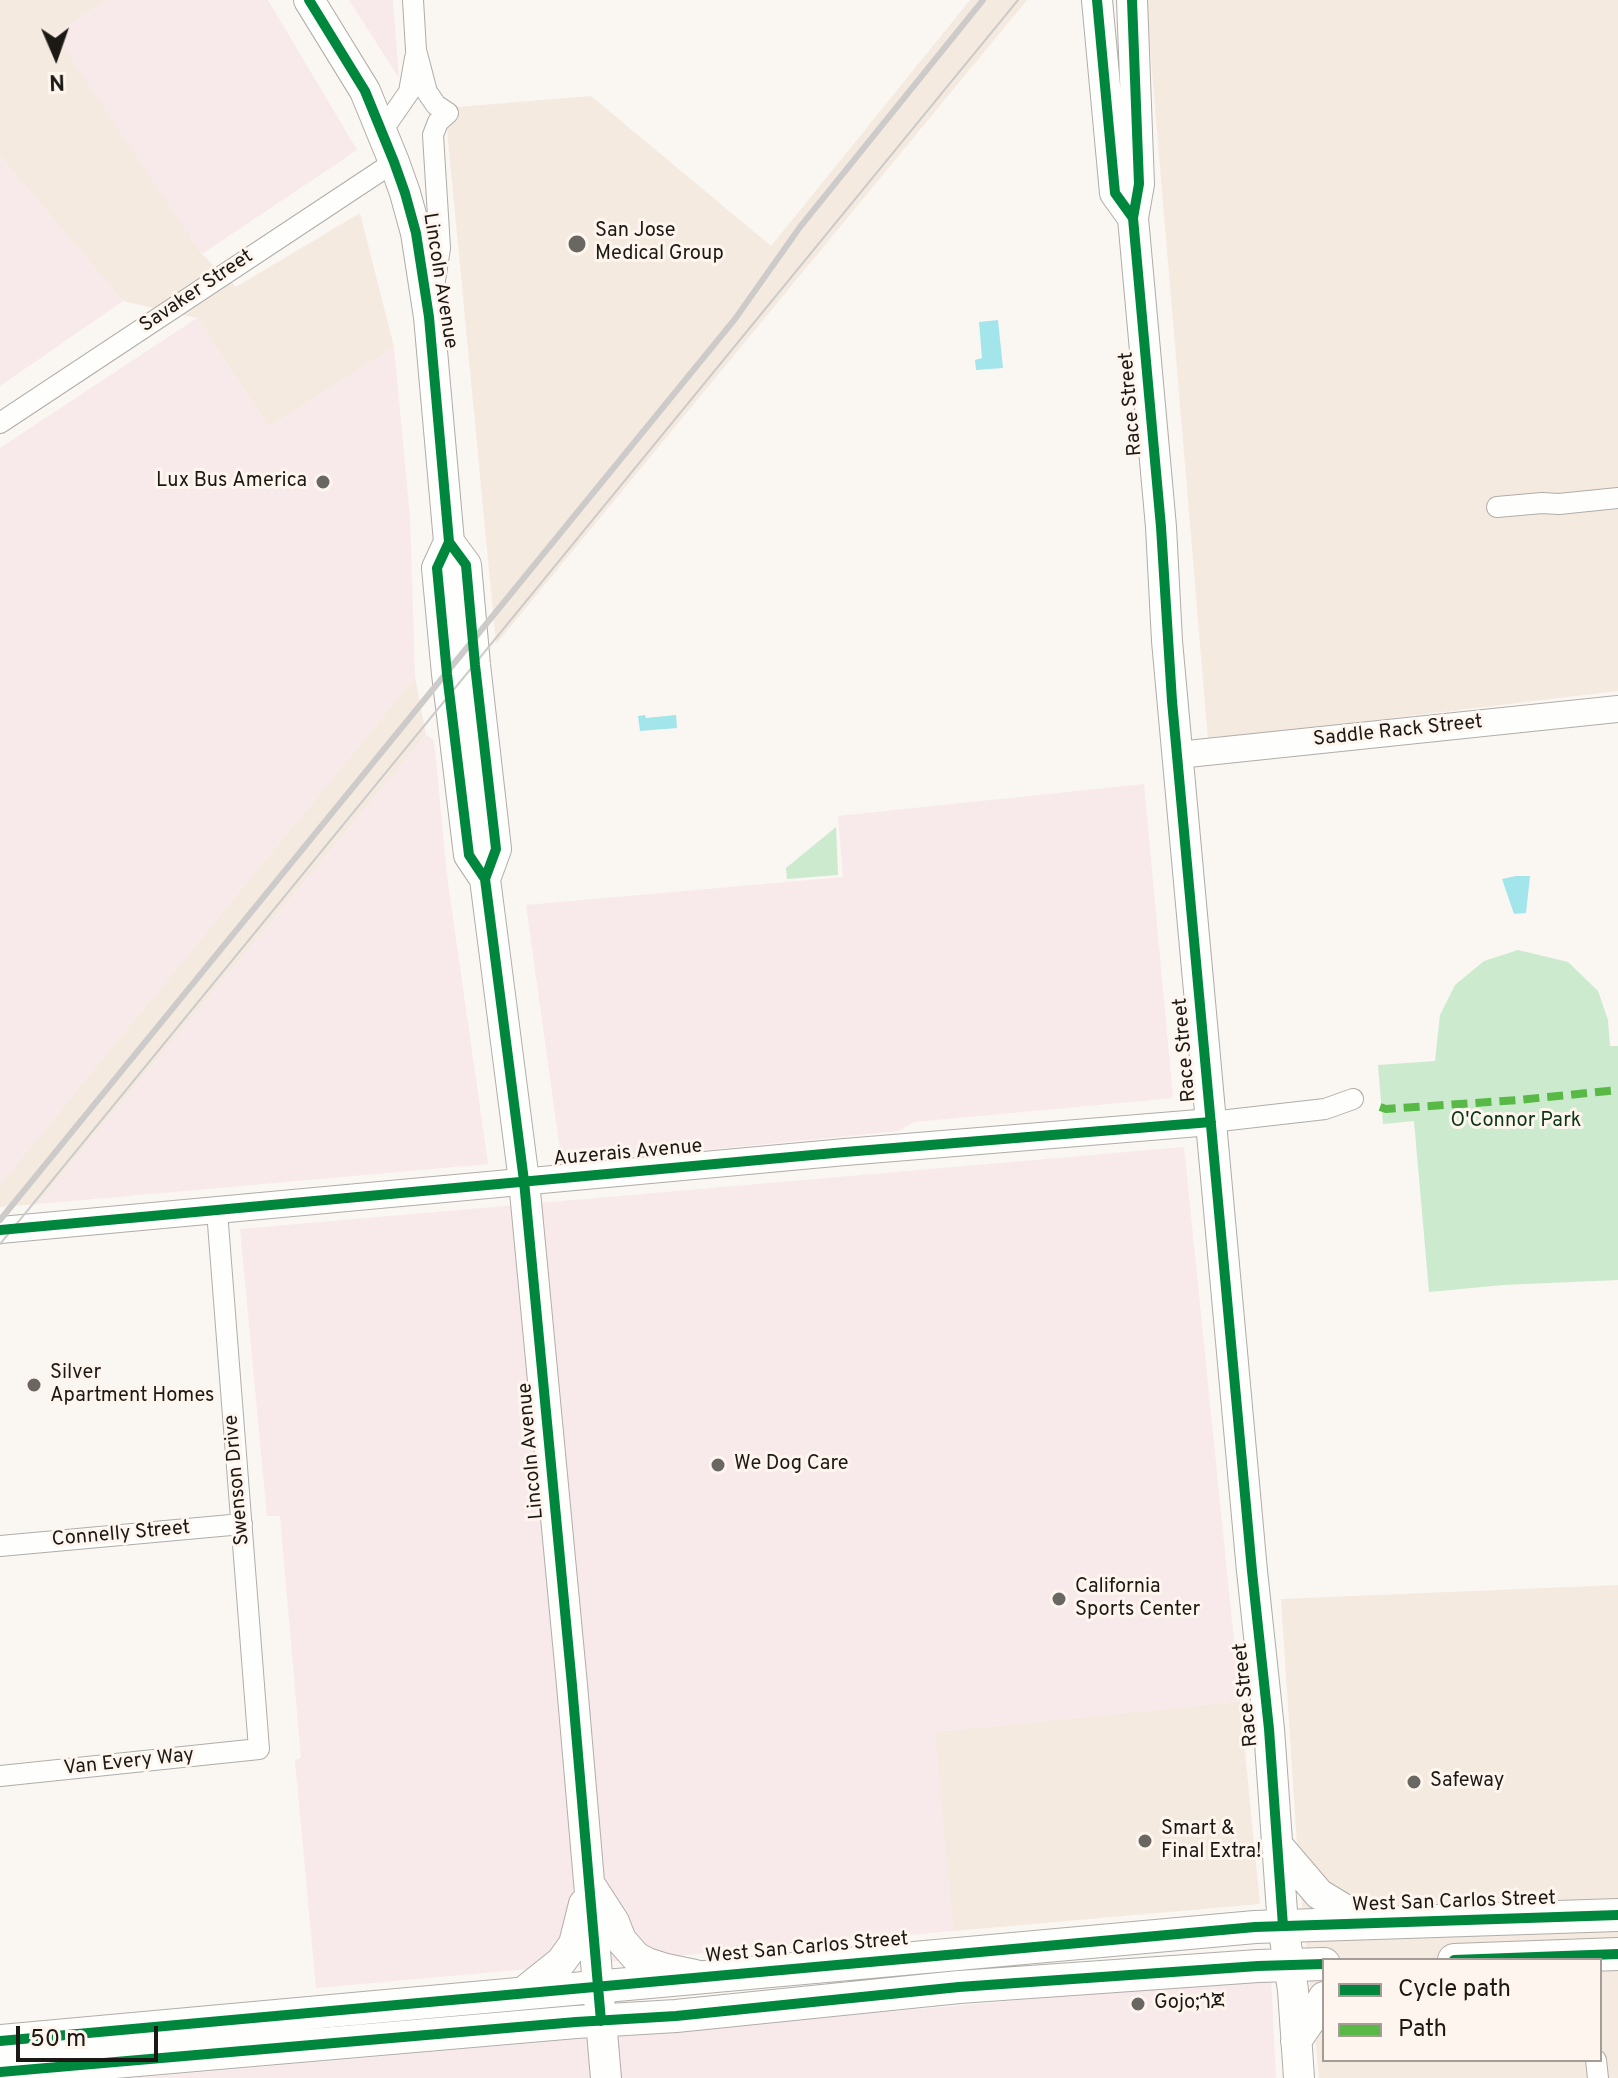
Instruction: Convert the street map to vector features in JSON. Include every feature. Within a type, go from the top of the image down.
[{"type":"main road","name":"Lincoln Avenue","points":[[309,0],[365,91],[405,193],[416,233],[429,317],[449,542],[466,565],[496,849],[485,879],[524,1181],[606,2078]]},
{"type":"main road","name":"Race Street","points":[[1097,0],[1115,193],[1133,218]]},
{"type":"main road","name":"Race Street","points":[[1132,0],[1139,184],[1133,218],[1161,527],[1167,641],[1299,2078]]},
{"type":"main road","points":[[1101,52],[1118,61],[1124,107],[1138,145]]},
{"type":"main road","points":[[1278,1846],[1319,1894],[1368,1924]]},
{"type":"main road","points":[[589,1883],[614,1922],[621,1940],[636,1957],[666,1969],[702,1976]]},
{"type":"main road","points":[[521,1994],[561,1962],[574,1944],[589,1883]]},
{"type":"main road","name":"West San Carlos Street","points":[[0,2041],[1255,1927],[1618,1915]]},
{"type":"main road","points":[[1551,1958],[1599,1957]]},
{"type":"main road","points":[[0,2072],[959,1987],[1322,1964]]},
{"type":"main road","points":[[1296,2041],[1322,2000]]},
{"type":"street","points":[[413,0],[416,50],[427,92],[436,105],[448,113],[438,122],[433,135],[440,248],[429,317]]},
{"type":"street","points":[[382,131],[409,92],[416,50]]},
{"type":"street","name":"Savaker Street","points":[[0,423],[394,162]]},
{"type":"street","points":[[1497,507],[1618,498]]},
{"type":"street","name":"Saddle Rack Street","points":[[1178,755],[1618,709]]},
{"type":"street","name":"Auzerais Avenue","points":[[0,1230],[1046,1134],[1211,1122],[1325,1109],[1353,1099]]},
{"type":"street","name":"Swenson Drive","points":[[217,1211],[259,1749]]},
{"type":"street","name":"Connelly Street","points":[[0,1546],[242,1524]]},
{"type":"street","name":"Van Every Way","points":[[0,1776],[259,1749]]},
{"type":"shaded area","points":[[0,0],[106,0],[56,34],[202,254],[236,287],[360,213],[394,347],[269,427],[197,318],[123,301],[0,156]]},
{"type":"shaded area","points":[[106,0],[268,0],[357,150],[202,254],[55,34]]},
{"type":"shaded area","points":[[349,0],[393,0],[399,78]]},
{"type":"shaded area","points":[[970,0],[1027,0],[496,644],[445,108],[591,96],[771,246]]},
{"type":"shaded area","points":[[1146,0],[1618,0],[1618,691],[1208,740]]},
{"type":"shaded area","points":[[0,156],[123,301],[0,386]]},
{"type":"shaded area","points":[[197,318],[269,427],[394,347],[410,518],[415,677],[0,1184],[0,448]]},
{"type":"shaded area","points":[[415,677],[426,735],[38,1204],[0,1207],[0,1184]]},
{"type":"shaded area","points":[[426,735],[434,740],[447,876],[488,1164],[38,1204]]},
{"type":"shaded area","points":[[1144,784],[1173,1098],[914,1122],[899,1131],[562,1164],[526,905],[843,877],[838,816]]},
{"type":"shaded area","points":[[1184,1147],[1240,1701],[935,1732],[953,1931],[316,1988],[295,1760],[301,1758],[280,1516],[267,1516],[240,1229]]},
{"type":"shaded area","points":[[1618,1585],[1618,2078],[1319,2078],[1299,1876],[1281,1599]]},
{"type":"shaded area","points":[[1240,1701],[1260,1904],[953,1931],[934,1732]]},
{"type":"shaded area","points":[[1271,1978],[1276,2078],[134,2078]]},
{"type":"green space","points":[[836,827],[838,875],[787,879],[786,868]]},
{"type":"green space","name":"O'Connor Park","points":[[1518,950],[1568,962],[1598,991],[1608,1020],[1610,1046],[1618,1046],[1618,1280],[1429,1292],[1414,1121],[1383,1124],[1378,1065],[1435,1061],[1440,1015],[1455,985],[1484,961]]},
{"type":"water","points":[[998,320],[1003,368],[976,370],[975,360],[982,358],[979,322]]},
{"type":"water","points":[[645,715],[646,718],[676,715],[677,728],[640,731],[638,716]]},
{"type":"water","points":[[1530,876],[1526,913],[1514,914],[1502,879]]},
{"type":"tram line","points":[[0,1244],[1018,0]]},
{"type":"railway","points":[[0,1220],[735,319],[800,227],[983,0]]},
{"type":"marked path","points":[[1380,1107],[1518,1100],[1618,1090]]},
{"type":"cycle path","points":[[309,0],[365,91],[394,162],[416,233],[429,317],[449,542],[437,568],[447,674],[469,855],[485,879],[524,1181],[601,2021]]},
{"type":"cycle path","points":[[1097,0],[1115,193],[1133,218]]},
{"type":"cycle path","points":[[1132,0],[1139,184],[1133,218],[1161,527],[1172,701],[1269,1729],[1283,1926]]},
{"type":"cycle path","points":[[449,542],[466,565],[496,849],[485,879]]},
{"type":"cycle path","points":[[0,1230],[845,1152],[1211,1122]]},
{"type":"cycle path","points":[[0,2041],[1255,1927],[1618,1915]]},
{"type":"cycle path","points":[[1509,1958],[1618,1954]]},
{"type":"cycle path","points":[[0,2072],[676,2016],[959,1987],[1322,1964]]},
{"type":"place","name":"San Jose Medical Group","points":[[577,244]]},
{"type":"place","name":"Lux Bus America","points":[[323,482]]},
{"type":"place","name":"Silver Apartment Homes","points":[[34,1385]]},
{"type":"place","name":"We Dog Care","points":[[718,1465]]},
{"type":"place","name":"California Sports Center","points":[[1059,1599]]},
{"type":"place","name":"Safeway","points":[[1414,1782]]},
{"type":"place","name":"Smart & Final Extra!","points":[[1145,1841]]},
{"type":"place","name":"Gojo;ጎጆ","points":[[1138,2004]]}]
